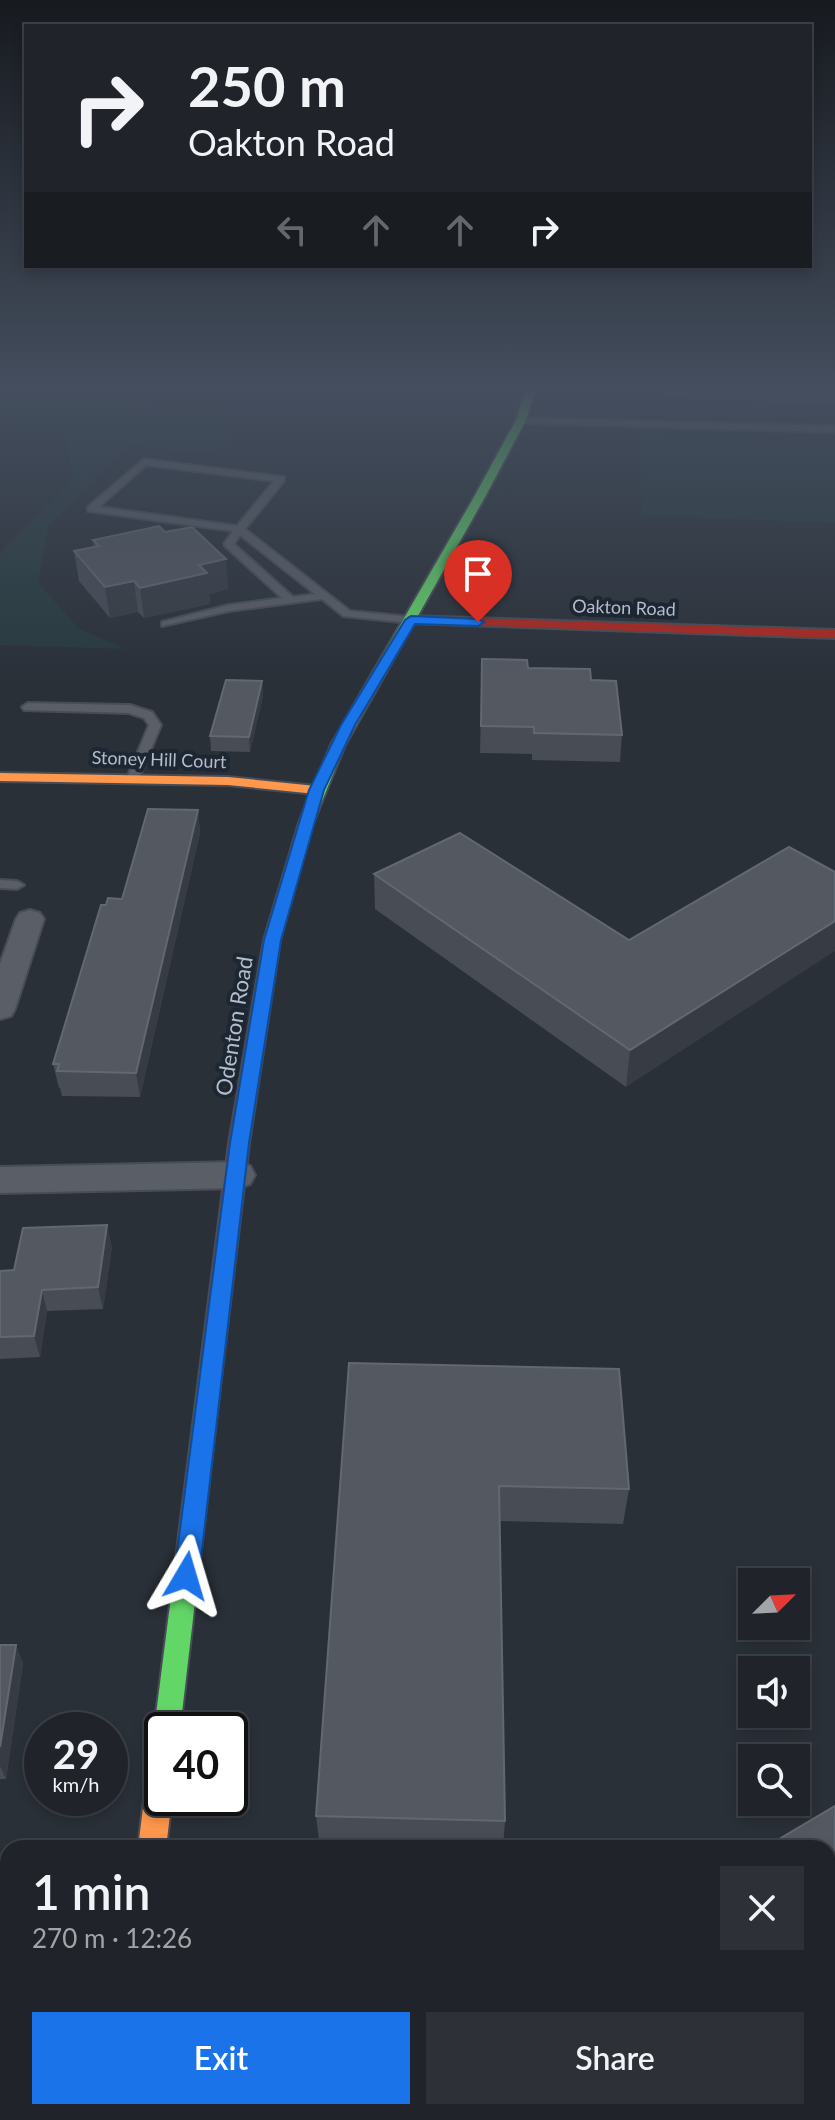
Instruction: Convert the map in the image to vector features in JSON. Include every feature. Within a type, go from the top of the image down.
[{"type":"street","name":"Odenton Road","points":[[169,1712],[238,1175],[239,1143],[272,940],[316,790],[348,725],[411,620],[485,485]]},
{"type":"street","name":"Oakton Road","points":[[411,620],[835,634]]},
{"type":"street","name":"Stoney Hill Court","points":[[0,777],[228,781],[316,790]]},
{"type":"street","points":[[0,1009],[30,919]]},
{"type":"street","points":[[0,1180],[238,1175]]},
{"type":"street","points":[[153,1840],[156,1816]]},
{"type":"lane","points":[[118,485],[91,509],[239,529],[347,614],[411,620]]},
{"type":"lane","points":[[276,485],[229,544],[289,599]]},
{"type":"lane","points":[[166,624],[229,608],[323,596]]},
{"type":"lane","points":[[28,707],[130,709],[148,715],[155,725],[133,778]]},
{"type":"lane","points":[[0,884],[17,885]]},
{"type":"green space","points":[[67,485],[89,485],[49,524],[38,582],[78,628],[126,649],[0,645],[0,553]]},
{"type":"green space","points":[[641,485],[835,485],[835,523],[641,515]]},
{"type":"building","points":[[159,526],[165,532],[192,527],[226,559],[199,565],[207,573],[140,588],[134,581],[105,587],[74,551],[99,546],[93,540]]},
{"type":"building","points":[[482,659],[527,660],[528,668],[590,669],[591,680],[616,681],[622,735],[534,733],[534,727],[481,726]]},
{"type":"building","points":[[226,680],[262,681],[249,737],[210,736]]},
{"type":"building","points":[[148,809],[198,810],[136,1073],[57,1071],[59,1064],[53,1064],[101,905],[106,905],[108,898],[122,899]]},
{"type":"building","points":[[460,833],[629,940],[789,847],[835,872],[835,921],[630,1050],[374,874]]},
{"type":"building","points":[[107,1225],[98,1287],[42,1290],[34,1336],[0,1337],[0,1271],[14,1270],[23,1228]]},
{"type":"building","points":[[349,1363],[619,1369],[629,1489],[499,1486],[505,1821],[316,1816]]},
{"type":"building","points":[[0,1645],[16,1645],[0,1747]]},
{"type":"building","points":[[835,1806],[835,1840],[778,1840]]},
{"type":"traffic: fast","points":[[306,823],[338,745],[486,485]]},
{"type":"traffic: fast","points":[[169,1712],[211,1370]]},
{"type":"traffic: slow","points":[[0,777],[228,781],[316,790]]},
{"type":"traffic: slow","points":[[153,1840],[156,1816]]},
{"type":"traffic: jam","points":[[411,620],[835,634]]},
{"type":"traffic: jam","points":[[211,1370],[239,1143],[272,940],[306,823]]},
{"type":"route","points":[[186,1576],[238,1175],[239,1143],[272,940],[316,790],[348,725],[411,620],[478,622]]}]
